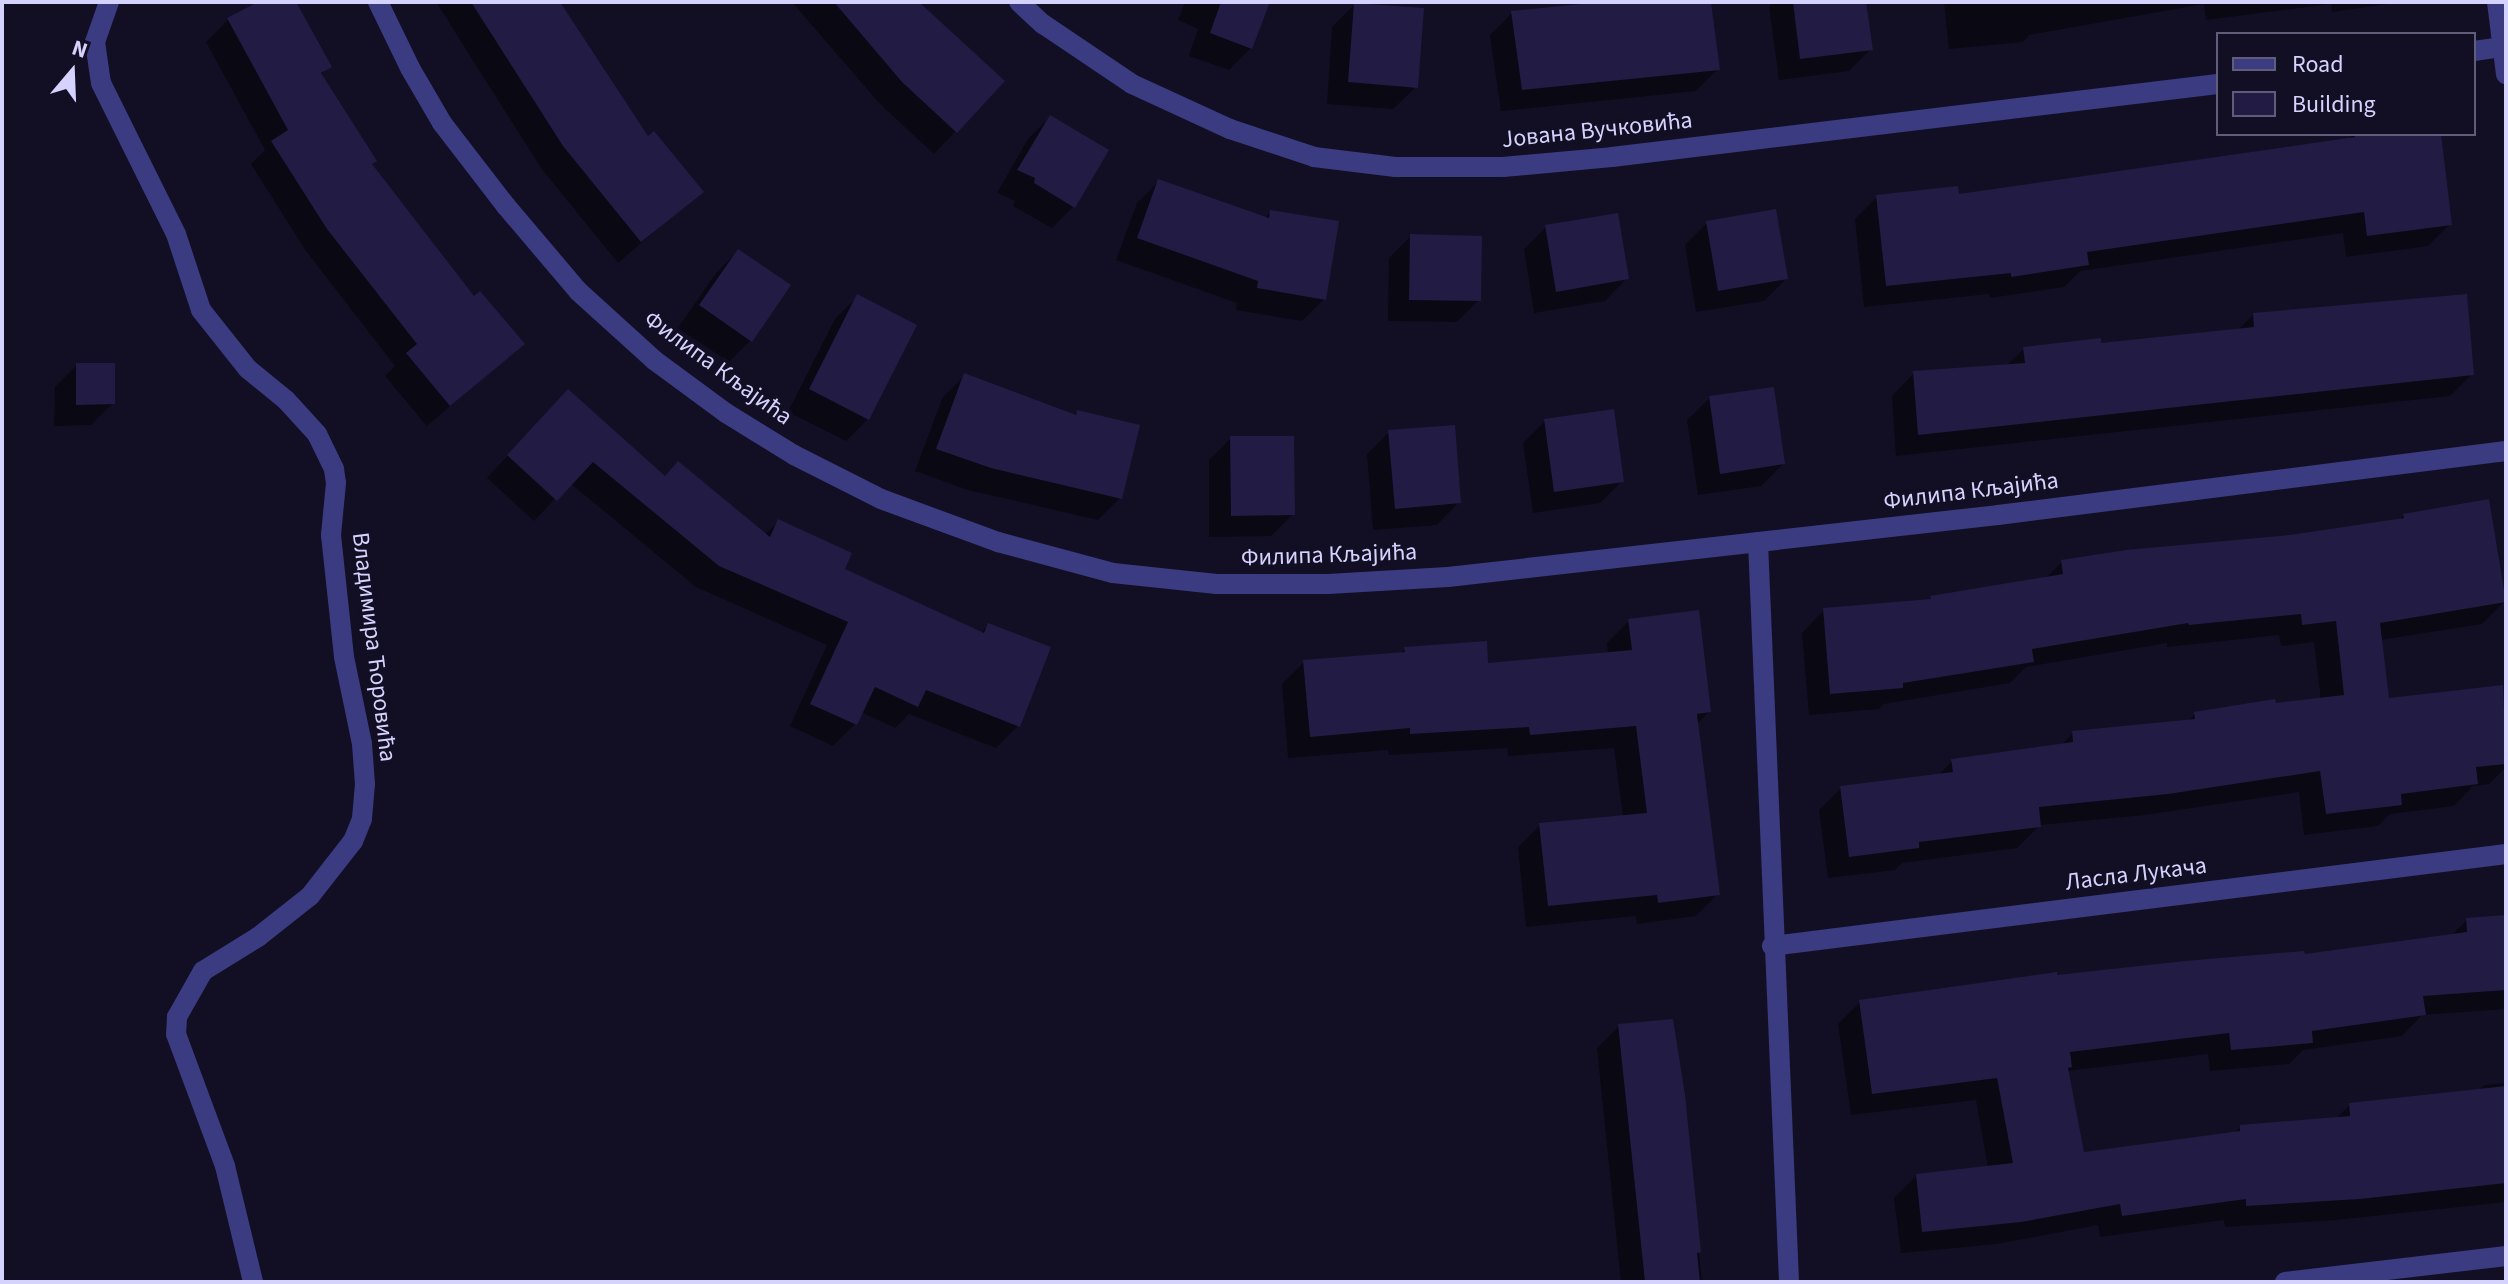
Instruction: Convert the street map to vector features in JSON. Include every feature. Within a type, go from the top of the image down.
[{"type":"street","name":"Владимира Ћоровића","points":[[109,2],[95,42],[101,83],[176,234],[201,310],[248,369],[286,400],[317,434],[334,469],[336,483],[331,535],[344,657],[362,744],[365,784],[362,819],[353,841],[310,896],[258,937],[203,971],[177,1017],[176,1034],[225,1166],[253,1282]]},
{"type":"street","name":"Филипа Кљајића","points":[[378,2],[410,68],[442,123],[506,206],[578,291],[654,360],[726,413],[794,455],[881,499],[998,542],[1113,573],[1216,584],[1328,584],[1448,577],[2506,451]]},
{"type":"street","name":"Јована Вучковића","points":[[1019,2],[1043,24],[1132,84],[1230,129],[1314,157],[1395,167],[1503,167],[1612,157],[2216,84]]},
{"type":"street","points":[[2497,2],[2506,74]]},
{"type":"street","points":[[2476,51],[2503,47]]},
{"type":"street","points":[[1758,542],[1772,946],[1789,1282]]},
{"type":"street","name":"Ласла Лукача","points":[[1772,946],[2506,854]]},
{"type":"street","points":[[2285,1282],[2506,1256]]},
{"type":"building","points":[[258,2],[296,2],[332,67],[321,73],[377,161],[372,164],[474,296],[480,291],[525,344],[450,406],[406,353],[417,344],[327,229],[271,141],[288,130],[227,18]]},
{"type":"building","points":[[471,2],[560,2],[648,136],[654,131],[704,192],[641,242],[563,146]]},
{"type":"building","points":[[834,2],[919,2],[1005,81],[957,133],[902,82]]},
{"type":"building","points":[[1221,2],[1270,2],[1252,49],[1210,33]]},
{"type":"building","points":[[1601,2],[1711,2],[1720,70],[1522,90],[1511,11]]},
{"type":"building","points":[[1793,2],[1866,2],[1873,50],[1800,59]]},
{"type":"building","points":[[1354,3],[1424,8],[1418,88],[1348,82]]},
{"type":"building","points":[[1050,115],[1109,150],[1075,208],[1034,183],[1035,178],[1017,170]]},
{"type":"building","points":[[2441,136],[2452,225],[2367,236],[2364,212],[2087,252],[2089,265],[2011,277],[2011,273],[1886,286],[1876,195],[1958,186],[1959,194],[2355,137]]},
{"type":"building","points":[[1158,179],[1269,218],[1270,210],[1339,221],[1326,300],[1257,288],[1258,281],[1137,238]]},
{"type":"building","points":[[1776,209],[1788,279],[1718,291],[1706,221]]},
{"type":"building","points":[[1618,213],[1629,279],[1556,292],[1545,225]]},
{"type":"building","points":[[1410,234],[1482,236],[1481,301],[1409,300]]},
{"type":"building","points":[[738,249],[791,285],[752,342],[699,305]]},
{"type":"building","points":[[857,294],[917,325],[869,420],[809,389]]},
{"type":"building","points":[[2467,294],[2474,375],[1918,435],[1913,371],[2025,363],[2023,347],[2101,338],[2101,343],[2254,327],[2253,313]]},
{"type":"building","points":[[76,363],[115,363],[115,404],[76,405]]},
{"type":"building","points":[[964,373],[1076,415],[1077,410],[1140,425],[1122,499],[991,468],[936,449]]},
{"type":"building","points":[[1774,387],[1785,464],[1720,474],[1709,396]]},
{"type":"building","points":[[568,389],[665,476],[678,461],[770,537],[778,519],[852,553],[845,569],[984,633],[988,623],[1051,647],[1020,727],[926,690],[918,707],[875,687],[857,725],[810,704],[848,622],[719,566],[593,462],[557,501],[507,455]]},
{"type":"building","points":[[1614,409],[1624,482],[1554,492],[1544,419]]},
{"type":"building","points":[[1455,425],[1461,503],[1395,509],[1388,430]]},
{"type":"building","points":[[1230,436],[1294,436],[1295,515],[1231,516]]},
{"type":"building","points":[[2489,499],[2506,602],[2380,623],[2389,698],[2503,685],[2506,764],[2476,767],[2478,784],[2401,794],[2402,805],[2326,814],[2320,771],[2168,794],[2039,807],[2041,827],[1919,842],[1919,848],[1849,857],[1840,786],[1953,772],[1951,759],[2073,742],[2072,731],[2195,719],[2194,712],[2275,699],[2276,703],[2344,695],[2336,621],[2302,625],[2301,614],[2188,623],[2032,649],[2034,662],[1903,683],[1903,688],[1830,694],[1823,608],[1931,599],[1930,596],[2063,574],[2061,560],[2126,550],[2290,535],[2404,518],[2403,514]]},
{"type":"building","points":[[1699,610],[1711,712],[1697,714],[1720,895],[1658,903],[1657,895],[1548,906],[1539,823],[1647,813],[1636,726],[1530,735],[1529,727],[1410,734],[1410,728],[1310,737],[1303,660],[1405,652],[1404,647],[1487,641],[1488,663],[1632,650],[1628,619]]},
{"type":"building","points":[[2506,915],[2506,990],[2423,996],[2426,1015],[2312,1031],[2313,1043],[2231,1050],[2229,1033],[2070,1052],[2072,1067],[2068,1068],[2084,1152],[2240,1131],[2240,1125],[2350,1116],[2349,1103],[2506,1086],[2506,1183],[2360,1199],[2246,1206],[2246,1199],[2122,1216],[2120,1204],[2021,1222],[1922,1232],[1916,1174],[2013,1163],[1997,1078],[1872,1094],[1859,1000],[2057,972],[2057,975],[2304,951],[2305,954],[2467,932],[2466,918]]},
{"type":"building","points":[[1673,1019],[1685,1095],[1701,1252],[1697,1253],[1700,1282],[1645,1282],[1618,1024]]}]
